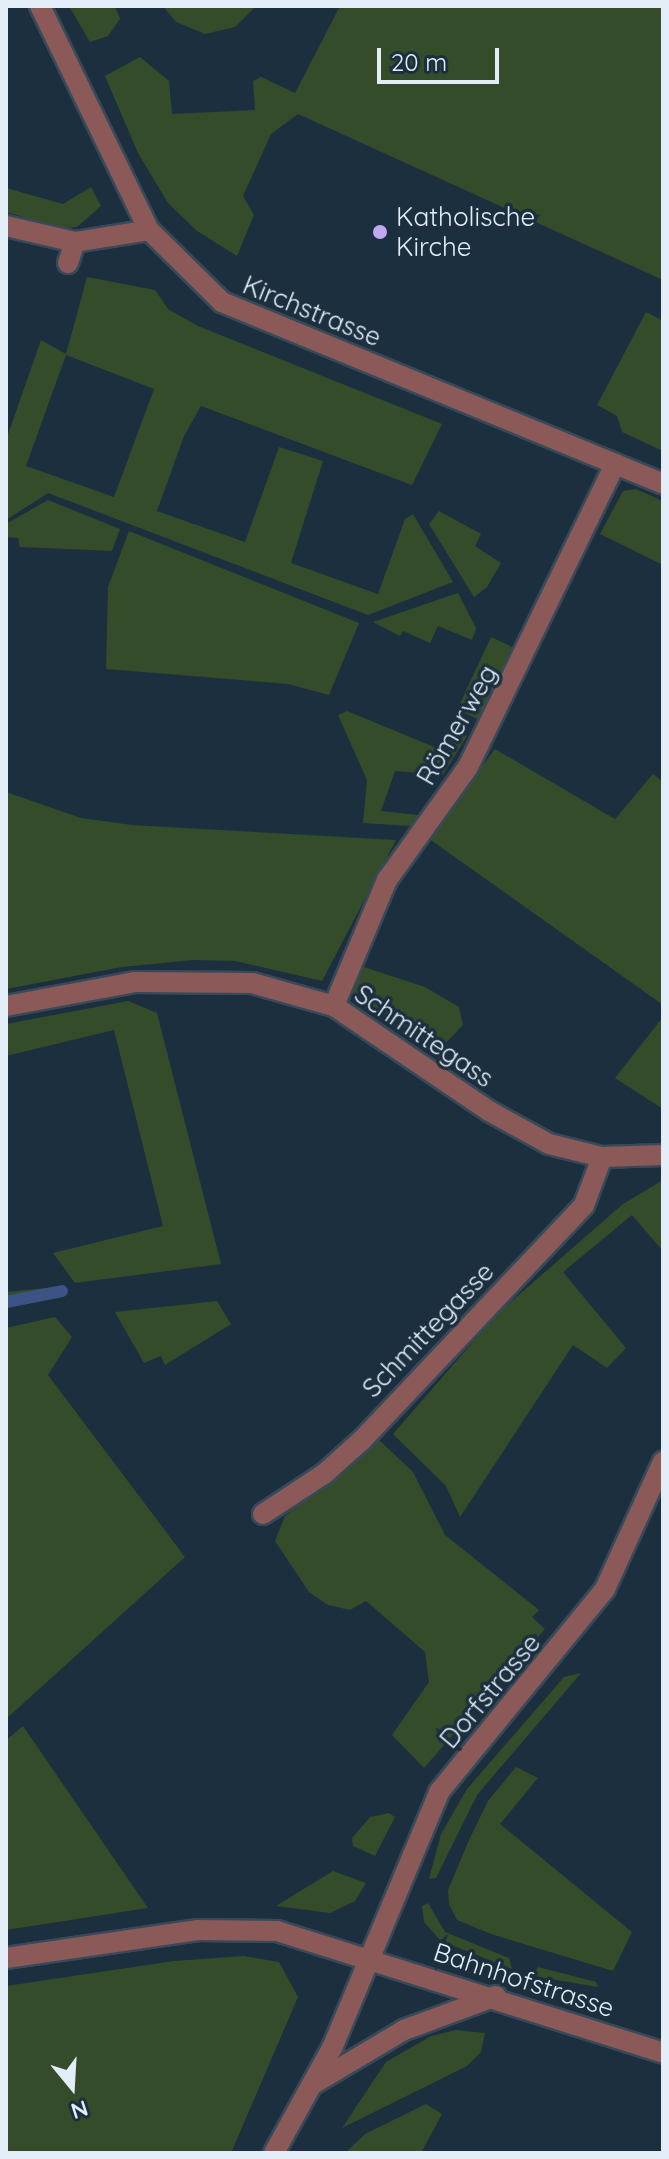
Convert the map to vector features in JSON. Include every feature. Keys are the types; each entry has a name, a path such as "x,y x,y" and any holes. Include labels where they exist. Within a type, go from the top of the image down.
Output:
{"street":[{"name":"Kirchstrasse","path":"40,6 149,230 222,302 663,484"},
{"path":"6,226 75,242 149,230"},
{"path":"68,263 75,242"},
{"name":"Römerweg","path":"334,1006 387,880 481,744 615,464"},
{"name":"Schmittegass","path":"6,1006 136,982 252,983 334,1006 520,1130 562,1148 602,1157 663,1155"},
{"name":"Schmittegasse","path":"263,1514 324,1474 362,1440 584,1205 602,1157"},
{"name":"Dorfstrasse","path":"274,2153 315,2083 439,1792 605,1589 663,1462"},
{"name":"Bahnhofstrasse","path":"6,1958 198,1930 277,1931 496,1996 663,2053"},
{"path":"315,2083 404,2030 496,1996"}],"green space":[{"path":"69,6 115,6 120,19 108,36 90,42"},
{"path":"163,6 256,6 235,27 205,34 176,22"},
{"path":"340,6 663,6 663,280 298,114 271,134 243,196 254,215 237,256 197,231 168,203 138,153 105,76 140,57 169,81 172,114 255,110 253,81 261,77 295,93"},
{"path":"91,187 101,206 77,227 60,228 6,212 6,188 63,204"},
{"path":"87,277 155,290 168,309 198,326 442,424 412,485 201,406 184,436 157,511 245,542 279,447 323,461 291,563 378,594 405,519 413,514 453,582 368,615 48,493 6,520 6,440 41,340 66,354","holes":["66,355 154,389 114,497 26,466"]},
{"path":"646,312 663,321 663,451 622,432 617,416 597,405"},
{"path":"636,489 663,501 663,565 600,534 623,491"},
{"path":"48,500 120,529 112,551 20,547 18,538 6,537 6,524"},
{"path":"439,511 481,534 475,546 501,563 487,587 474,597 429,524"},
{"path":"129,531 359,623 329,695 288,684 106,669 108,587"},
{"path":"458,593 476,628 472,640 438,626 430,643 403,631 400,636 373,622"},
{"path":"491,637 515,648 481,720 457,710"},
{"path":"347,711 439,749 449,727 467,736 443,775 395,771 381,811 418,815 411,826 363,823 367,780 338,715"},
{"path":"495,749 615,819 653,774 663,782 663,1005 428,838"},
{"path":"6,792 81,818 132,825 396,840 322,981 235,961 193,960 122,967 6,989"},
{"path":"361,966 425,987 459,1007 463,1025 438,1051 353,993"},
{"path":"128,1001 157,1013 221,1264 75,1283 53,1253 163,1226 114,1030 6,1056 6,1024"},
{"path":"663,1017 663,1109 615,1078"},
{"path":"663,1180 663,1251 632,1215 563,1272 626,1348 607,1368 573,1345 460,1517 446,1486 393,1434 498,1313 623,1204"},
{"path":"56,1287 57,1297 6,1306 6,1292"},
{"path":"217,1301 231,1324 165,1365 161,1356 144,1363 115,1312"},
{"path":"55,1317 72,1337 48,1375 185,1557 6,1719 6,1328"},
{"path":"378,1439 413,1472 445,1535 539,1610 532,1617 545,1629 424,1768 392,1735 429,1682 425,1652 366,1601 350,1610 328,1605 309,1592 275,1541 285,1516"},
{"path":"581,1673 477,1795 436,1878 429,1879 441,1834 467,1789 564,1677"},
{"path":"23,1726 148,1908 6,1930 6,1740"},
{"path":"516,1767 538,1778 500,1824 632,1932 613,1971 491,1934 457,1920 449,1904 448,1890 488,1801"},
{"path":"389,1813 395,1817 375,1856 353,1846 352,1838 370,1817"},
{"path":"333,1871 366,1883 355,1901 330,1913 276,1906"},
{"path":"428,1903 445,1932 509,1958 512,1969 441,1941 424,1922 422,1906"},
{"path":"244,1956 279,1962 298,1997 231,2153 6,2153 6,1986 174,1961"},
{"path":"538,1967 596,1982 598,1987 533,1976"},
{"path":"456,2030 485,2033 481,2052 467,2066 342,2128 386,2062 431,2036"},
{"path":"426,2104 442,2114 421,2153 345,2153 365,2134"}],"waterway":[{"path":"6,1302 62,1291"}],"place":[{"name":"Katholische Kirche","path":"380,232"}]}
